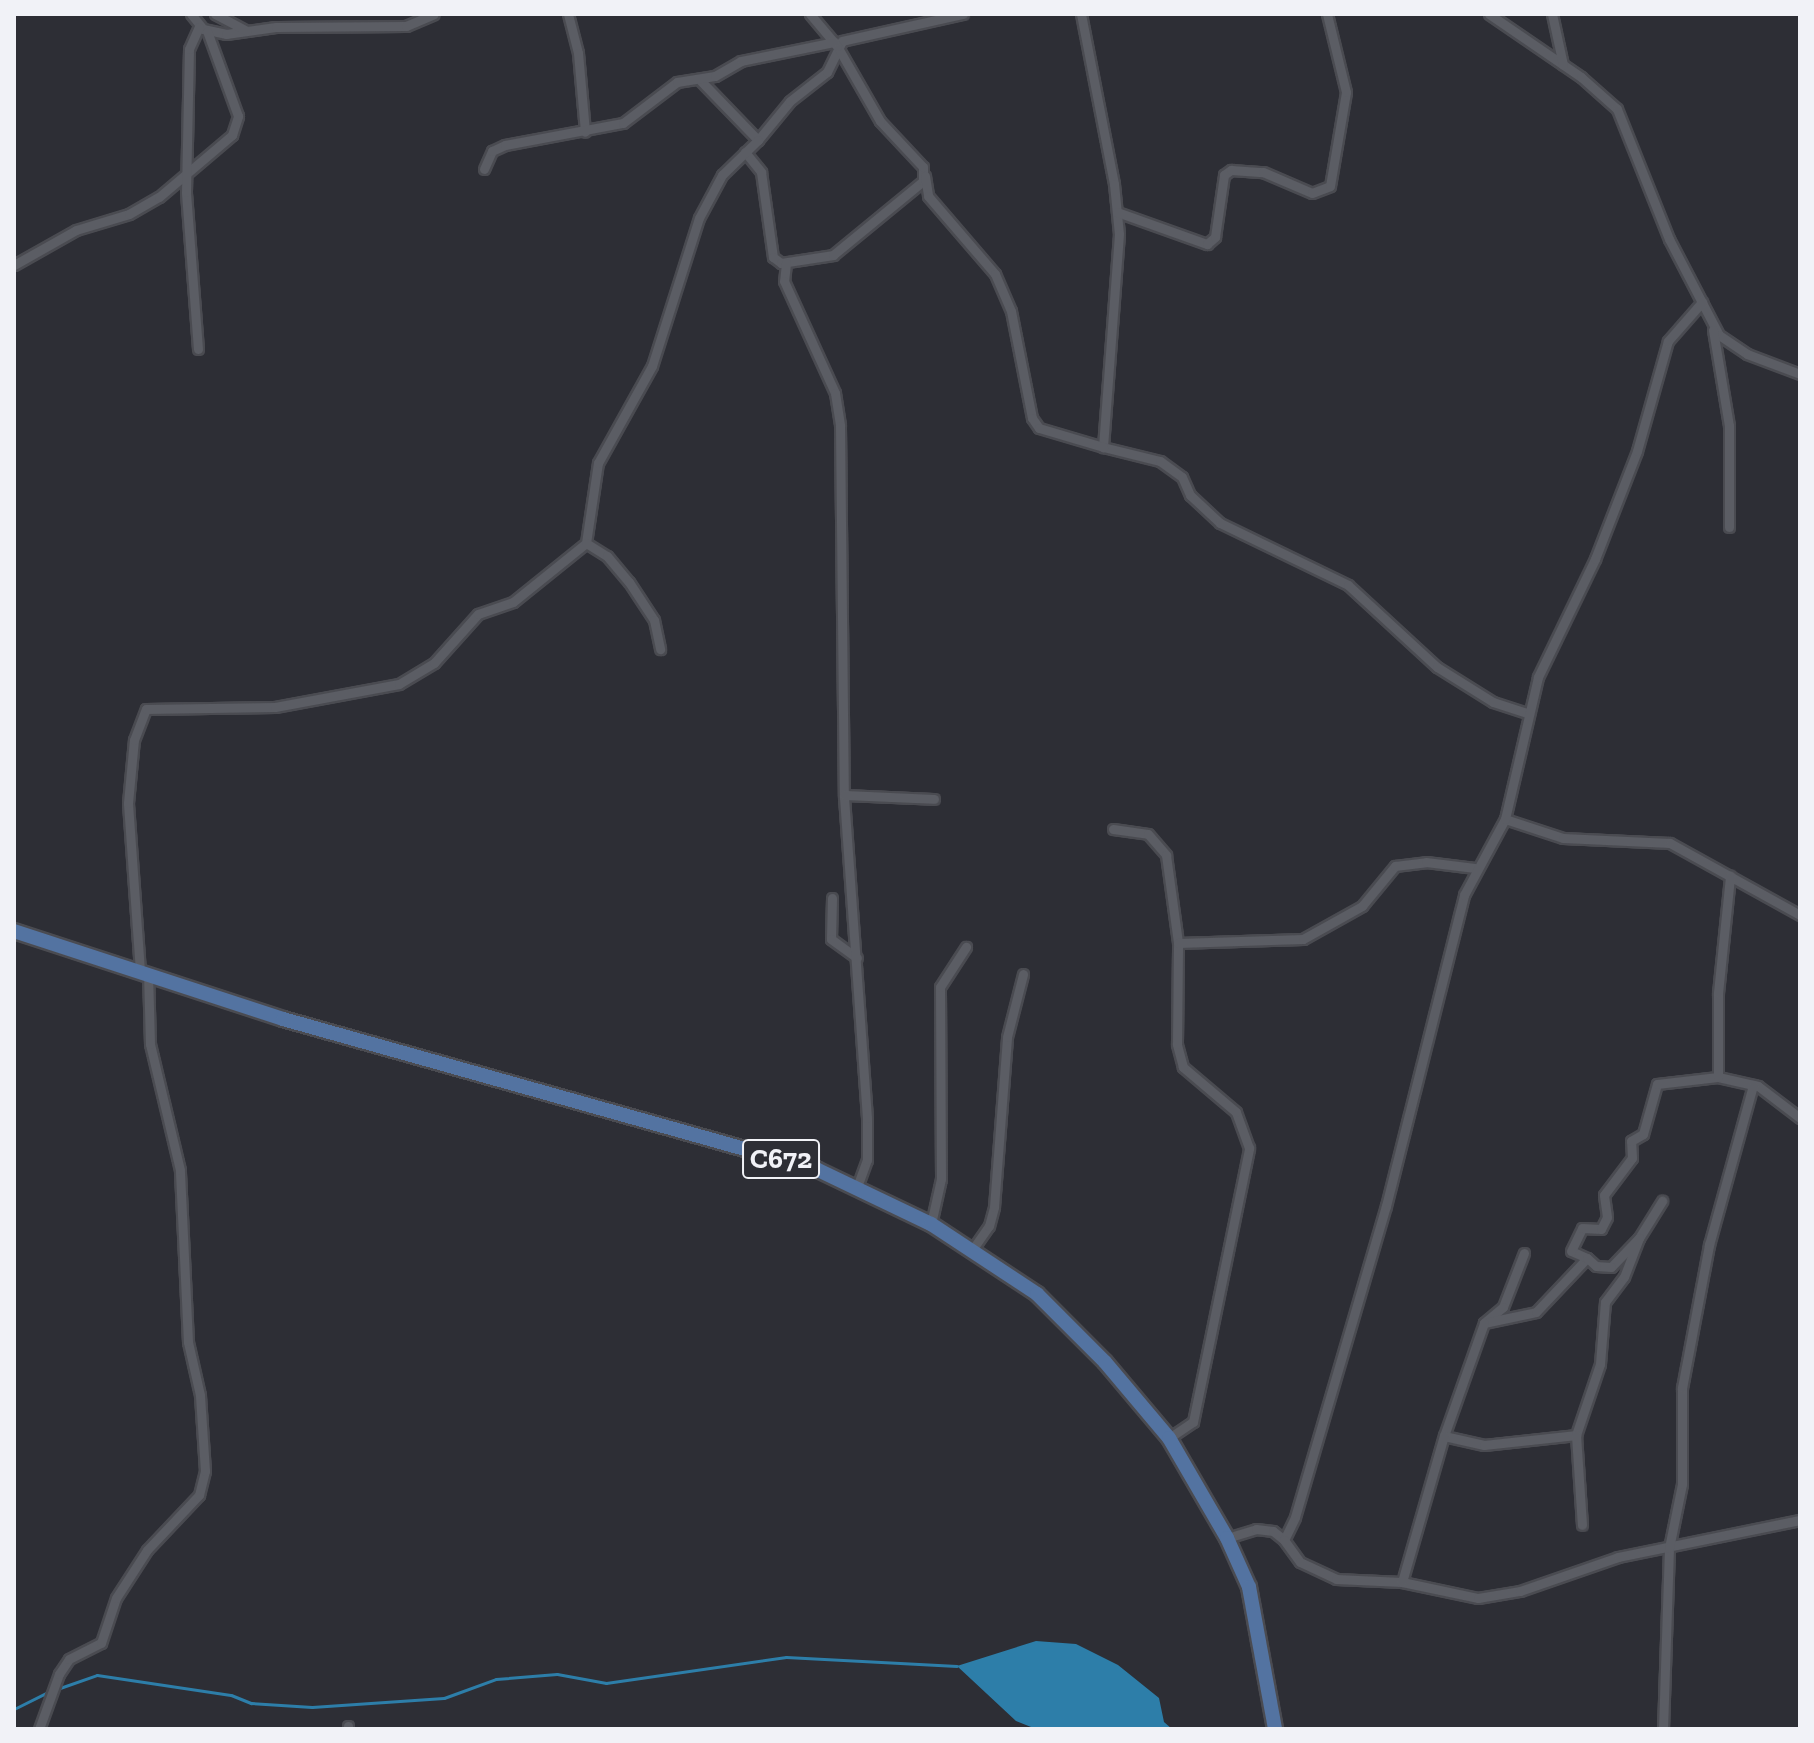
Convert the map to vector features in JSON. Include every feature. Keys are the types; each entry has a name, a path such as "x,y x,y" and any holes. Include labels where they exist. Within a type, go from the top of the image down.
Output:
{"main road":[{"name":"C672","path":"14,931 283,1019 816,1169 931,1224 1037,1294 1105,1362 1169,1438 1227,1538 1249,1587 1275,1729"}],"street":[{"path":"14,265 76,230 136,210 165,194 232,135 239,123 222,59 191,14"},
{"path":"215,14 248,31"},
{"path":"275,14 276,27"},
{"path":"203,29 248,31 276,27 406,26 434,14"},
{"path":"568,14 578,53 585,132"},
{"path":"810,14 835,44 880,121 925,175 928,196 995,274 1011,311 1032,418 1039,428 1160,461 1182,477 1190,495 1220,523 1348,585 1437,667 1493,702 1529,714"},
{"path":"484,169 492,151 505,145 623,123 666,86 720,74 741,61 835,44 869,32 963,14"},
{"path":"1081,14 1117,212 1118,266 1103,447"},
{"path":"1117,212 1207,244 1215,237 1224,175 1231,170 1263,172 1304,192 1330,186 1346,92 1327,14"},
{"path":"1489,14 1605,94 1625,122 1654,204 1711,322 1729,426 1729,527"},
{"path":"1552,14 1563,65"},
{"path":"198,349 187,172 189,49 203,29"},
{"path":"39,1729 59,1674 69,1659 101,1643 116,1598 147,1550 199,1495 205,1471 200,1395 188,1342 180,1170 150,1044 128,803 134,740 143,711 157,705 275,707 399,684 434,663 478,614 513,602 586,543 603,448 652,366 712,190 790,101 830,68 835,44"},
{"path":"699,79 758,140"},
{"path":"745,152 761,172 773,258 786,263 833,255 898,205 925,175"},
{"path":"786,263 784,281 835,393 840,426 844,795 867,1148 857,1187"},
{"path":"1284,1540 1305,1487 1327,1394 1386,1206 1447,955 1475,868 1505,819 1529,714 1549,647 1595,559 1641,442 1668,341 1702,302"},
{"path":"1711,322 1737,349 1800,374"},
{"path":"586,543 607,556 629,582 654,620 660,649"},
{"path":"844,795 934,799"},
{"path":"1505,819 1563,838 1670,843 1800,915"},
{"path":"1113,829 1148,834 1166,855 1178,943 1177,1044 1183,1067 1236,1112 1249,1148 1193,1422 1169,1438"},
{"path":"1178,943 1303,939 1362,906 1395,866 1426,862 1475,868"},
{"path":"1718,1077 1718,993 1730,876"},
{"path":"832,898 831,939 857,958"},
{"path":"931,1224 941,1179 940,987 966,947"},
{"path":"972,1250 989,1226 994,1207 1007,1037 1023,974"},
{"path":"1639,1238 1611,1267 1596,1266 1571,1251 1582,1228 1601,1229 1607,1217 1604,1195 1632,1158 1631,1141 1643,1134 1657,1084 1718,1077 1753,1085 1800,1118"},
{"path":"1663,1729 1669,1548 1682,1484 1682,1388 1709,1245 1753,1085"},
{"path":"1582,1525 1576,1435 1600,1364 1605,1302 1624,1277 1639,1238 1662,1201"},
{"path":"1402,1582 1444,1436 1484,1323 1503,1307 1524,1253"},
{"path":"1484,1323 1536,1312 1587,1258"},
{"path":"1444,1436 1484,1445 1576,1435"},
{"path":"1227,1538 1256,1529 1273,1531 1300,1562 1321,1575 1402,1582 1478,1598 1501,1596 1618,1557 1800,1520"}],"water":[{"path":"1036,1641 1076,1644 1118,1665 1159,1698 1164,1722 1172,1729 1036,1729 1016,1721 957,1666"}],"waterway":[{"path":"57,1689 97,1675 231,1695 251,1703 312,1707 444,1698 496,1679 557,1674 606,1683 786,1657 957,1666"},
{"path":"14,1709 50,1691"}]}
